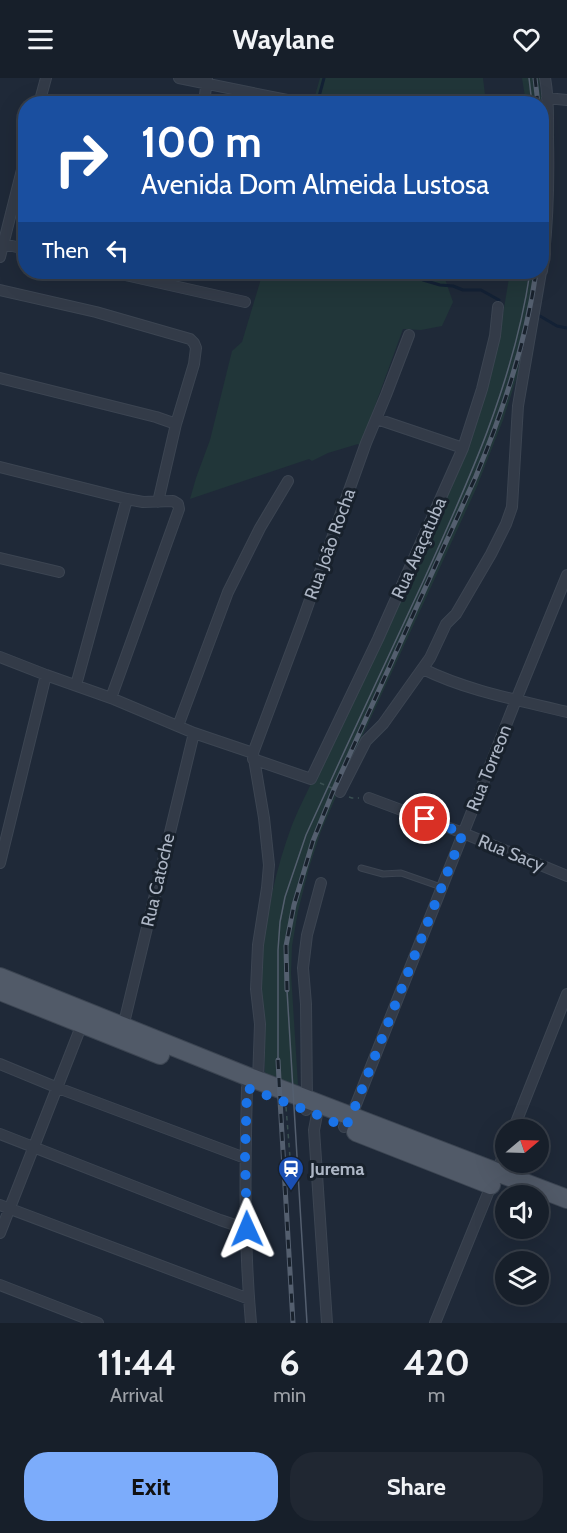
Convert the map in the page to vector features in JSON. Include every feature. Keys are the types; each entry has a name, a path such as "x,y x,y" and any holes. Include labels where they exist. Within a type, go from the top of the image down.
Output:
{"main road":[{"path":"0,977 123,1026 348,1122 494,1178 567,1199"},
{"path":"0,991 82,1024 252,1082 286,1103 312,1107"}],"street":[{"path":"42,96 46,78"},
{"path":"179,78 207,81 270,96"},
{"path":"545,78 547,96"},
{"path":"205,96 207,81"},
{"path":"549,98 567,100"},
{"path":"0,257 18,203"},
{"path":"3,244 18,247"},
{"path":"165,279 245,302"},
{"path":"340,792 366,741 383,724 423,669 446,624 456,614 506,524 512,507 518,406 540,279"},
{"path":"0,290 96,312 190,339 194,343 194,364 176,424 158,502"},
{"name":"Rua Araçatuba","path":"311,779 378,639 464,448 482,389 498,307"},
{"name":"Rua João Rocha","path":"253,756 366,443 409,335"},
{"path":"0,378 176,424"},
{"path":"377,419 464,448"},
{"path":"0,467 127,499 143,502 173,501 178,504 179,508 111,698"},
{"path":"178,726 228,592 260,528 288,481"},
{"path":"75,685 127,499"},
{"path":"0,558 59,572"},
{"name":"Rua Torreon","path":"348,1122 567,575"},
{"path":"0,657 111,698 311,779"},
{"path":"423,669 444,680 567,712"},
{"path":"0,863 46,675"},
{"name":"Rua Catoche","path":"123,1026 194,733"},
{"path":"251,1323 245,1158 260,1024 256,989 258,945 269,865 264,818 253,756"},
{"name":"Rua Sacy","path":"369,798 463,833 567,876"},
{"path":"321,883 308,935 303,968 327,1323"},
{"path":"517,1119 567,994"},
{"path":"0,1233 5,1207 34,1147 82,1024"},
{"path":"0,1064 245,1158"},
{"path":"0,1134 247,1229"},
{"path":"435,1323 496,1173"},
{"path":"5,1207 249,1299"},
{"path":"0,1286 82,1320 98,1323"}],"lane":[{"path":"361,868 383,874 401,873 441,886"}],"path":[{"path":"311,779 352,798 369,798"},
{"path":"286,1103 290,1156"}],"green space":[{"path":"320,78 483,78 485,96 315,96"},
{"path":"522,78 539,78 541,96 525,96"},
{"path":"261,279 445,279 453,302 442,326 421,330 403,329 360,447 358,444 328,453 312,461 309,459 190,499 210,440 232,351 242,342"},
{"path":"509,279 539,279 522,361 503,420 476,489 321,831 309,868 292,946 291,973 298,1085 265,1074 261,973 266,925 277,874 295,818 485,389"}],"waterway":[{"path":"319,96 324,78"},
{"path":"421,279 463,290 481,290 499,300"},
{"path":"540,316 557,326 567,328"}],"tram line":[{"path":"529,78 531,96"},
{"path":"278,1060 278,950 285,897 306,835 472,470 513,353 529,279"},
{"path":"287,990 307,1323"}],"railway":[{"path":"535,78 537,96"},
{"path":"287,990 286,946 294,905 313,841 334,789 486,451 505,401 520,350 535,279"},
{"path":"278,1060 293,1323"}],"place":[{"name":"Jurema","path":"291,1192"}],"route":[{"path":"247,1229 245,1158 247,1088 345,1127 351,1117 463,833 425,819"}]}
